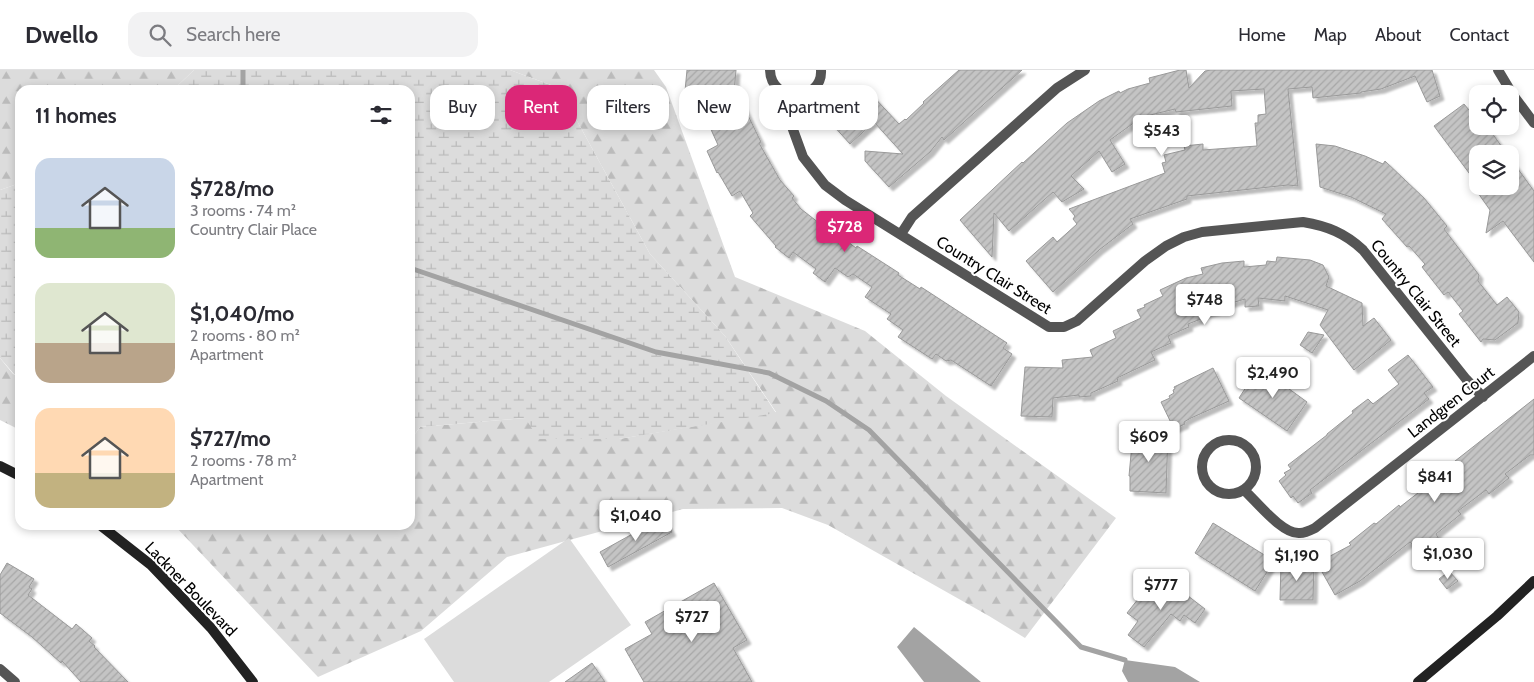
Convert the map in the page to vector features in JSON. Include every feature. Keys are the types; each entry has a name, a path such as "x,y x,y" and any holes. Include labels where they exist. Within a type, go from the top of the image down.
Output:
{"main road":[{"path":"0,466 15,474"},
{"name":"Lackner Boulevard","path":"106,530 151,565 211,628 253,682"},
{"path":"1418,682 1497,616 1534,581"}],"street":[{"path":"770,70 775,85"},
{"path":"816,85 822,74 821,70"},
{"path":"901,234 912,218 955,178 1057,88 1085,70"},
{"path":"1498,70 1513,95 1534,123"},
{"name":"Country Clair Street","path":"793,130 803,157 825,185 845,200 1049,327 1064,327 1077,321 1145,261 1166,246 1184,237 1202,232 1303,222 1330,228 1342,233 1363,250 1483,397"},
{"name":"Landgren Court","path":"1244,490 1287,531 1300,534 1315,528 1534,356"},
{"path":"1224,440 1234,440 1242,443 1249,449 1254,457 1255,475 1251,484 1244,490 1231,494 1222,494 1206,482 1202,474 1203,458 1215,444 1224,440"},
{"path":"0,670 15,682"}],"green space":[{"path":"0,70 194,70 178,85 15,85 15,185 0,190"},
{"path":"194,70 510,70 551,85 505,85 505,130 577,130 577,121 650,254 725,336 776,413 619,439 539,439 525,418 420,427 415,434 415,85 178,85"},
{"path":"510,70 654,70 665,85 587,85 587,130 669,130 669,95 679,123 679,130 682,130 735,277 865,331 946,396 1116,518 1025,638 828,525 782,508 683,509 507,557 421,631 318,677 179,530 415,530 415,434 420,427 525,418 619,439 776,412 725,336 650,254 577,121 577,85 551,85"},
{"path":"15,185 15,374 0,358 0,190"},
{"path":"0,358 15,375 15,428 0,420"},
{"path":"569,538 631,625 549,682 454,682 424,639"}],"shaded area":[{"path":"914,627 981,682 924,682 897,647"},
{"path":"1125,660 1175,667 1200,682 1128,682 1122,671"}],"building":[{"path":"687,70 736,70 735,85 686,85"},
{"path":"959,70 1022,70 944,140 942,137 930,152 889,187 865,161 865,151 903,154 878,126 878,102 899,124 906,120"},
{"path":"1186,70 1189,88 1205,71 1211,70 1432,70 1440,96 1427,102 1415,76 1381,89 1313,98 1312,87 1288,89 1298,186 1288,185 1187,196 1187,199 1130,219 1133,224 1099,250 1053,292 1026,261 1053,237 1057,242 1077,224 1073,219 1075,216 1069,209 1165,173 1162,163 1166,162 1164,155 1185,150 1184,146 1203,144 1203,150 1257,146 1255,123 1258,123 1258,115 1266,114 1264,89 1231,91 1232,106 1176,112 1175,109 1142,117 1110,140 1125,164 1112,172 1099,151 1071,176 1084,189 1062,202 1053,192 1009,231 994,213 992,257 960,220 1067,123 1099,101 1119,91 1120,93 1150,83 1149,78"},
{"path":"1464,104 1469,110 1469,135 1493,135 1501,145 1469,145 1469,173 1434,126"},
{"path":"749,117 761,142 759,143 780,180 794,196 792,198 801,209 828,230 829,228 856,248 857,246 899,273 898,275 920,289 921,287 1007,343 1003,348 1012,354 991,386 951,360 946,361 936,354 932,359 898,337 903,330 887,319 891,314 865,297 872,287 853,274 848,277 835,268 825,282 813,273 816,269 793,252 789,258 775,247 750,216 753,213 740,191 732,196 717,173 707,151 718,145 711,130 749,130"},
{"path":"837,130 865,130 850,144"},
{"path":"1316,144 1335,146 1383,164 1385,161 1424,198 1447,226 1444,229 1479,275 1478,281 1497,305 1507,297 1519,312 1518,323 1495,340 1483,339 1481,342 1459,314 1463,311 1448,292 1444,295 1422,267 1425,264 1382,219 1386,214 1351,197 1320,187"},
{"path":"1519,170 1534,191 1534,262 1503,221 1486,233 1490,210 1479,195 1519,195"},
{"path":"1277,257 1310,260 1323,265 1329,277 1326,286 1362,303 1363,326 1374,318 1391,340 1354,370 1320,325 1328,310 1285,296 1285,301 1258,298 1259,306 1245,307 1245,299 1215,308 1216,311 1200,315 1201,319 1188,324 1189,327 1168,336 1171,343 1151,352 1155,360 1117,378 1118,381 1091,393 1091,396 1079,397 1079,395 1053,398 1052,417 1021,416 1025,367 1063,368 1062,360 1093,357 1090,350 1116,338 1113,331 1141,318 1137,310 1163,296 1160,290 1186,278 1203,274 1201,268 1222,263 1244,261 1244,267 1266,265 1267,261 1276,262"},
{"path":"1308,332 1324,335 1312,353 1300,345"},
{"path":"1408,355 1433,387 1424,393 1429,399 1310,490 1312,493 1298,503 1293,496 1291,498 1279,481 1286,475 1284,473 1291,469 1288,465 1327,435 1353,413 1352,411 1368,399 1373,404 1399,384 1388,370"},
{"path":"1259,367 1307,402 1287,431 1239,398"},
{"path":"1213,368 1229,401 1191,418 1184,422 1185,424 1174,429 1161,402 1170,398 1169,396 1174,393 1174,387"},
{"path":"1534,399 1534,455 1530,455 1505,474 1509,478 1489,494 1486,490 1458,511 1461,514 1436,534 1439,539 1420,554 1410,542 1360,581 1335,595 1317,563 1351,545 1349,543 1374,523 1376,524 1399,505 1400,507 1423,489 1422,487"},
{"path":"1133,433 1168,435 1166,493 1130,491 1129,476"},
{"path":"663,517 672,532 608,567 600,552"},
{"path":"1213,523 1274,561 1255,591 1195,553"},
{"path":"7,563 34,579 29,587 32,589 28,595 72,629 76,624 92,638 89,641 128,682 81,682 62,661 61,663 32,637 0,613 0,575"},
{"path":"1281,563 1314,563 1313,600 1280,600"},
{"path":"1449,571 1458,581 1447,589 1439,579"},
{"path":"1166,579 1205,609 1195,623 1184,615 1180,621 1171,614 1144,647 1128,635 1138,621 1127,613 1146,589 1154,595"},
{"path":"714,583 747,640 733,648 752,682 644,682 625,649 652,634 645,622"},
{"path":"592,663 605,682 565,682"}],"waterway":[{"path":"243,70 243,85"},
{"path":"415,270 656,352 769,373 826,401 869,430 1081,647 1125,660"}]}
